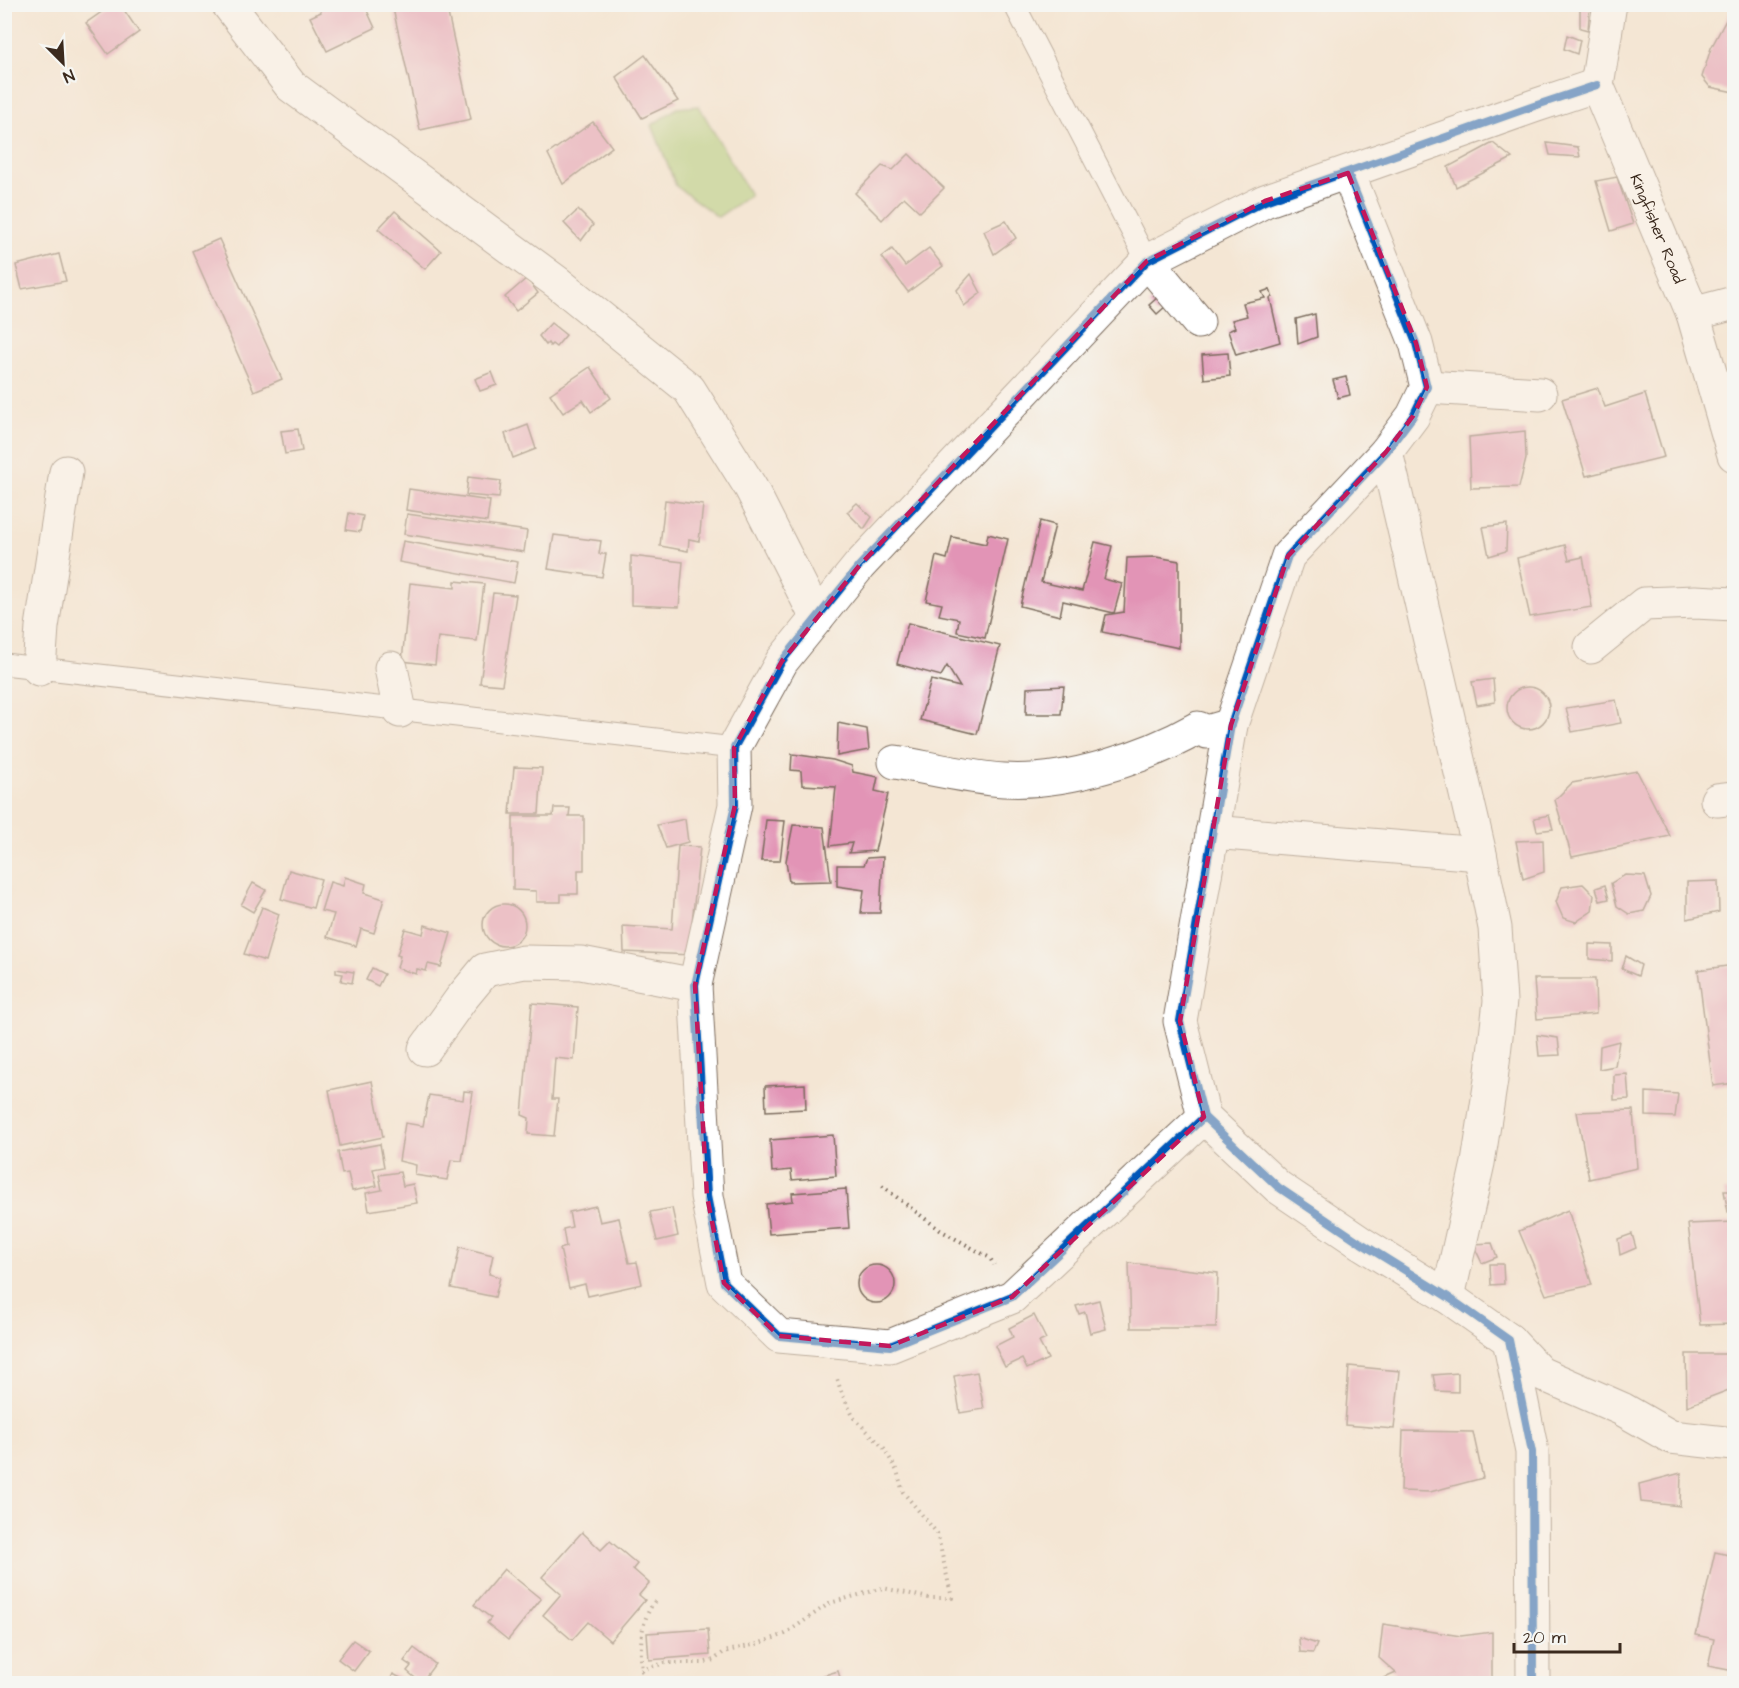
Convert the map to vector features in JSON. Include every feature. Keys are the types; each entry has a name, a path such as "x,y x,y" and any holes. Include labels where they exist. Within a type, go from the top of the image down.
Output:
{"street":[{"path":"228,4 291,86 558,283 689,389 751,488 817,618"},
{"path":"1204,1117 1012,1297 890,1346 779,1336 724,1283 707,1196 695,985 735,805 734,748 782,662 859,566 1147,261 1265,201 1598,85 1610,4"},
{"name":"Kingfisher Road","path":"1598,85 1693,314 1734,455"},
{"path":"1348,173 1416,343 1427,387 1413,416 1386,452 1287,556 1231,725 1180,1021 1204,1117 1278,1187 1361,1243 1448,1296 1509,1340 1540,1372 1622,1409 1671,1437 1734,1444"},
{"path":"1147,261 1198,322"},
{"path":"1693,314 1734,303"},
{"path":"1427,387 1540,394"},
{"path":"1386,452 1480,854 1495,928 1500,1001 1491,1080 1478,1163 1448,1296"},
{"path":"39,669 42,627 66,472"},
{"path":"1591,646 1644,604 1695,602 1734,604"},
{"path":"391,668 400,711"},
{"path":"895,762 1004,780 1047,780 1091,770 1161,747 1198,728 1207,732 1231,725"},
{"path":"1212,832 1480,854"},
{"path":"425,1050 485,970 524,963 581,963 695,985"},
{"path":"1509,1340 1532,1452 1533,1683"}],"lane":[{"path":"1014,4 1147,261"},
{"path":"4,664 734,748"}],"path":[{"path":"882,1186 940,1230 990,1258 1012,1297"},
{"path":"641,1670 664,1663 702,1663 714,1660 724,1652 785,1634 830,1603 883,1588 929,1598 952,1598 937,1533 903,1492 897,1471 884,1448 854,1418 842,1394 824,1339"},
{"path":"644,1683 640,1656 643,1635 648,1609 656,1600"}],"highlighted area":[{"path":"1348,173 1416,343 1427,387 1413,416 1386,452 1288,556 1231,725 1180,1021 1204,1117 1012,1297 890,1346 779,1336 724,1283 707,1196 695,985 735,805 734,748 782,661 859,566 1147,261 1265,201"}],"green space":[{"path":"699,106 750,195 718,217 676,186 652,125 677,108"}],"building":[{"path":"113,4 120,4 139,32 108,54 86,23"},
{"path":"318,4 335,4 337,8 344,4 364,4 375,28 327,51 310,17 321,12"},
{"path":"392,4 446,4 471,119 420,130"},
{"path":"1580,4 1590,4 1588,30 1580,28"},
{"path":"1734,5 1734,92 1710,87 1702,77 1711,48"},
{"path":"1567,35 1580,40 1577,54 1564,49"},
{"path":"645,55 678,101 642,118 616,77"},
{"path":"593,122 612,147 563,184 548,154"},
{"path":"1493,143 1512,158 1456,187 1448,167"},
{"path":"1547,143 1578,147 1580,157 1550,155"},
{"path":"909,154 944,188 920,212 904,197 882,220 855,193 882,166 893,170"},
{"path":"1617,177 1633,224 1611,231 1596,181"},
{"path":"578,210 593,225 581,241 564,223"},
{"path":"395,211 441,251 425,269 378,229"},
{"path":"1006,221 1016,238 994,254 984,231"},
{"path":"219,239 282,379 254,391 192,251"},
{"path":"929,248 943,266 908,292 882,257 892,249 905,266"},
{"path":"59,254 66,281 22,289 16,265"},
{"path":"971,274 981,293 964,306 957,290"},
{"path":"527,278 538,293 516,311 505,297"},
{"path":"1270,289 1280,342 1236,355 1228,331 1235,328 1232,320 1247,316 1243,303 1265,298 1262,292"},
{"path":"1158,297 1166,306 1157,314 1149,305"},
{"path":"1315,314 1317,337 1298,344 1296,319"},
{"path":"551,323 566,335 556,347 548,343 546,345 539,336"},
{"path":"1228,353 1230,376 1204,379 1202,355"},
{"path":"590,367 611,398 591,412 583,400 563,413 550,394"},
{"path":"492,372 497,385 480,391 475,379"},
{"path":"1346,377 1350,395 1338,398 1333,380"},
{"path":"1598,388 1605,407 1645,394 1664,457 1586,476 1562,399"},
{"path":"528,425 536,449 513,458 505,434"},
{"path":"298,429 302,451 285,454 281,431"},
{"path":"1525,431 1526,459 1519,487 1471,488 1469,437"},
{"path":"468,477 501,481 499,498 466,495"},
{"path":"409,489 490,501 487,522 406,510"},
{"path":"665,500 703,505 699,541 689,539 688,551 660,546"},
{"path":"857,503 872,517 864,529 847,512"},
{"path":"349,513 363,516 360,532 346,530"},
{"path":"407,514 527,531 524,552 404,534"},
{"path":"1040,521 1055,525 1041,582 1082,591 1095,542 1112,546 1104,579 1122,584 1114,613 1063,601 1060,616 1020,606"},
{"path":"1507,524 1506,551 1489,556 1483,527"},
{"path":"988,534 1008,539 985,638 957,632 959,619 939,615 942,604 926,601 936,556 947,559 952,537 986,544"},
{"path":"554,535 601,541 599,554 606,554 602,577 548,569"},
{"path":"403,541 518,562 514,583 399,562"},
{"path":"1565,545 1569,560 1583,557 1592,607 1530,617 1517,558"},
{"path":"631,556 683,562 679,607 631,605"},
{"path":"1156,557 1179,561 1179,648 1102,632 1106,615 1124,612 1127,558"},
{"path":"455,581 484,584 477,641 438,637 435,665 402,661 410,583 455,588"},
{"path":"493,593 516,595 502,685 480,683"},
{"path":"908,623 1000,646 977,734 920,720 931,680 960,687 947,666 941,676 897,664"},
{"path":"1493,679 1495,702 1477,705 1472,682"},
{"path":"1064,686 1061,714 1026,714 1027,688"},
{"path":"1528,687 1536,688 1543,693 1548,700 1548,716 1543,723 1536,728 1528,729 1520,728 1513,723 1508,716 1507,708 1508,700 1513,693 1520,688"},
{"path":"1616,700 1621,723 1572,732 1566,708"},
{"path":"838,723 867,729 869,750 837,756"},
{"path":"792,754 833,760 852,766 853,772 878,777 875,791 888,794 875,851 849,853 852,843 830,846 836,787 802,785 801,771 791,770"},
{"path":"514,767 542,768 539,814 510,814"},
{"path":"1637,771 1670,836 1572,857 1555,800 1572,783"},
{"path":"554,808 570,808 569,816 584,816 584,870 578,870 578,894 561,894 561,902 536,902 536,891 513,890 513,816 553,816"},
{"path":"1549,815 1553,829 1537,831 1534,818"},
{"path":"685,819 688,842 666,848 657,825"},
{"path":"766,820 785,821 780,861 761,861"},
{"path":"793,825 824,827 831,881 789,882 786,861"},
{"path":"1543,840 1544,872 1523,879 1516,841"},
{"path":"678,846 700,847 691,932 692,955 624,952 623,926 672,929"},
{"path":"883,857 880,913 861,913 864,890 837,886 837,865 864,865 867,858"},
{"path":"289,870 321,879 313,908 281,899"},
{"path":"1625,875 1645,876 1651,896 1644,911 1629,914 1617,906 1611,883"},
{"path":"345,877 366,884 364,893 384,899 374,933 361,929 356,946 327,937 334,914 321,911 330,882 343,886"},
{"path":"1718,881 1719,912 1687,919 1687,882"},
{"path":"253,883 266,890 253,912 241,905"},
{"path":"1583,884 1594,895 1592,911 1576,922 1563,918 1556,902 1562,887"},
{"path":"1605,885 1609,899 1600,901 1596,888"},
{"path":"504,904 519,910 525,925 519,940 504,946 489,940 483,925 489,910"},
{"path":"262,907 279,914 265,961 244,954"},
{"path":"425,925 451,933 441,967 428,964 426,971 417,969 416,974 397,968 400,956 397,955 405,929 423,934"},
{"path":"1589,944 1612,945 1612,961 1589,959"},
{"path":"1626,956 1641,965 1638,976 1622,969"},
{"path":"1734,965 1734,1083 1713,1086 1698,970"},
{"path":"372,968 384,974 378,986 366,980"},
{"path":"336,969 354,972 352,983 341,981 343,974 336,973"},
{"path":"1534,979 1595,979 1596,1014 1537,1019"},
{"path":"532,1003 578,1007 574,1060 555,1058 552,1099 558,1099 554,1136 528,1134 529,1118 522,1115"},
{"path":"1537,1035 1558,1038 1560,1055 1539,1056"},
{"path":"1619,1041 1615,1066 1599,1069 1600,1046"},
{"path":"1627,1074 1629,1099 1614,1100 1614,1075"},
{"path":"372,1081 383,1137 340,1146 329,1090"},
{"path":"805,1084 806,1109 766,1111 765,1086"},
{"path":"464,1091 473,1092 462,1161 451,1160 447,1180 415,1175 416,1165 399,1161 405,1123 423,1126 429,1095 463,1100"},
{"path":"1646,1092 1678,1094 1675,1117 1646,1116"},
{"path":"1633,1110 1637,1168 1589,1179 1577,1112"},
{"path":"833,1135 836,1176 792,1180 791,1170 772,1172 770,1140"},
{"path":"380,1144 384,1167 373,1169 377,1186 352,1191 348,1173 342,1174 338,1152"},
{"path":"400,1172 403,1186 413,1184 417,1203 369,1211 366,1193 382,1190 379,1175"},
{"path":"846,1189 849,1228 769,1234 766,1204 793,1201 792,1193"},
{"path":"1724,1191 1734,1191 1734,1212 1728,1212"},
{"path":"596,1206 600,1222 619,1218 629,1263 637,1262 642,1284 588,1296 585,1284 569,1288 560,1249 566,1247 563,1229 572,1227 569,1212"},
{"path":"672,1208 678,1236 657,1241 650,1212"},
{"path":"1568,1210 1592,1285 1546,1295 1519,1231"},
{"path":"1734,1222 1734,1324 1700,1325 1688,1224"},
{"path":"1632,1234 1636,1248 1620,1255 1618,1239"},
{"path":"1492,1243 1497,1257 1482,1263 1473,1244"},
{"path":"460,1247 493,1255 489,1274 500,1277 495,1297 451,1288"},
{"path":"1129,1263 1218,1273 1216,1328 1131,1328"},
{"path":"1490,1264 1503,1264 1504,1284 1491,1285"},
{"path":"876,1265 883,1266 889,1271 894,1277 894,1291 889,1297 883,1302 876,1303 869,1302 863,1297 858,1291 857,1284 858,1277 863,1271 869,1266"},
{"path":"1099,1300 1106,1329 1090,1333 1085,1312 1079,1314 1076,1306"},
{"path":"1034,1315 1046,1339 1039,1342 1048,1359 1027,1369 1022,1359 1005,1367 995,1346 1013,1337 1009,1328"},
{"path":"1686,1354 1734,1354 1734,1388 1687,1406"},
{"path":"1349,1366 1400,1371 1394,1429 1345,1425"},
{"path":"977,1372 984,1409 960,1413 954,1376"},
{"path":"1458,1373 1458,1392 1436,1391 1433,1375"},
{"path":"1403,1431 1473,1432 1483,1478 1430,1492 1401,1491"},
{"path":"1681,1473 1680,1506 1641,1502 1639,1484"},
{"path":"582,1532 601,1550 610,1541 637,1564 633,1569 649,1583 639,1595 645,1600 610,1641 588,1622 572,1640 543,1615 561,1594 542,1577"},
{"path":"1715,1552 1734,1556 1734,1671 1708,1666 1714,1639 1696,1635"},
{"path":"504,1569 541,1599 508,1640 487,1623 491,1618 474,1605"},
{"path":"1383,1624 1461,1636 1492,1632 1492,1684 1371,1684 1396,1673 1379,1658"},
{"path":"708,1629 710,1655 649,1660 647,1633"},
{"path":"1299,1638 1317,1644 1313,1653 1300,1652"},
{"path":"353,1640 369,1651 354,1671 338,1659"},
{"path":"414,1648 435,1664 421,1683 407,1671 411,1666 404,1661"},
{"path":"838,1671 842,1684 798,1684 798,1683"},
{"path":"393,1674 412,1684 388,1684"}],"cycle path":[{"path":"1204,1117 1012,1297 890,1346 779,1336 724,1283 707,1196 695,985 735,805 734,748 782,661 859,566 1147,261 1265,201 1597,85"},
{"path":"1348,173 1416,343 1427,387 1413,416 1386,452 1288,556 1231,725 1180,1021 1204,1117 1278,1187 1361,1243 1448,1297 1509,1340 1532,1452 1533,1684"}]}
